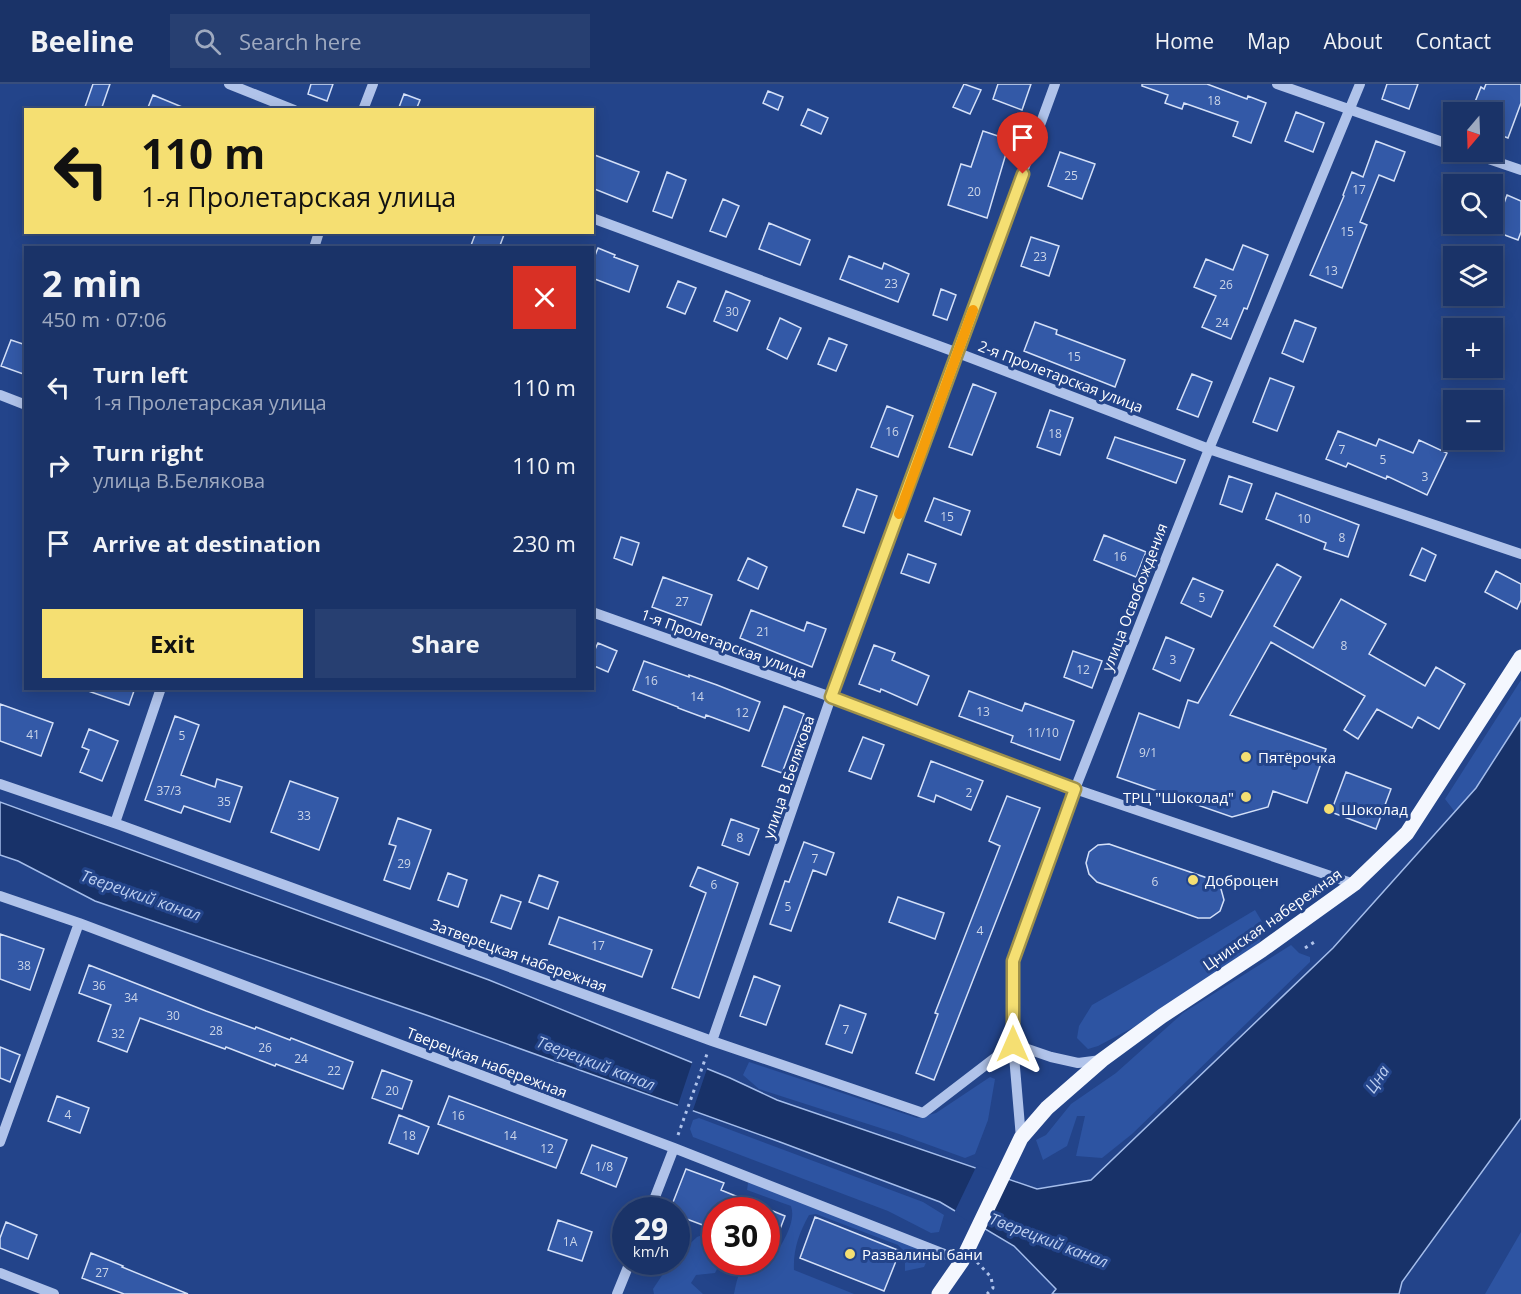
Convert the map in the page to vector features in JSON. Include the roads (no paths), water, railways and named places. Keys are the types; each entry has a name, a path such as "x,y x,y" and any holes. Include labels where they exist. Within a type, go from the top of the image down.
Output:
{"main road":[{"name":"Цнинская набережная","path":"939,1294 962,1262 1021,1138 1047,1108 1102,1060 1162,1016 1262,950 1354,884 1407,833 1521,657"}],"street":[{"path":"228,84 289,108"},
{"path":"364,108 373,84"},
{"name":"улица В.Белякова","path":"712,1041 831,697 1055,84"},
{"path":"1277,84 1443,142"},
{"name":"улица Освобождения","path":"1021,1138 1013,1044 1013,961 1075,789 1209,449 1360,84"},
{"path":"1497,162 1521,170"},
{"name":"2-я Пролетарская улица","path":"594,219 958,353 1209,449 1521,554"},
{"path":"0,395 24,404"},
{"name":"1-я Пролетарская улица","path":"594,613 831,697 1075,789 1354,884"},
{"path":"115,824 160,690"},
{"name":"Затверецкая набережная","path":"0,784 712,1041 923,1113 1013,1044"},
{"name":"Тверецкая набережная","path":"0,896 78,923 674,1148 962,1262"},
{"path":"0,1142 78,923"},
{"path":"1013,1044 1051,1057 1078,1063 1102,1060"},
{"path":"655,1197 674,1148"},
{"path":"0,1274 54,1294"},
{"path":"617,1294 625,1275"}],"water":[{"path":"1521,718 1521,1118 1402,1282 1399,1294 1052,1294 1056,1289 1014,1246 940,1202 429,1016 95,901 18,861 0,855 0,802 489,980 730,1078 777,1100 1037,1189 1091,1180 1333,948 1476,788"}],"place":[{"name":"Пятёрочка","path":"1246,757"},
{"name":"ТРЦ \"Шоколад\"","path":"1246,797"},
{"name":"Шоколад","path":"1329,809"},
{"name":"Доброцен","path":"1193,880"},
{"name":"Развалины бани","path":"850,1254"}],"water label":[{"name":"Тверецкий канал","path":"141,895"},
{"name":"Тверецкий канал","path":"596,1063"},
{"name":"Цна","path":"1377,1079"},
{"name":"Тверецкий канал","path":"1049,1240"}]}
